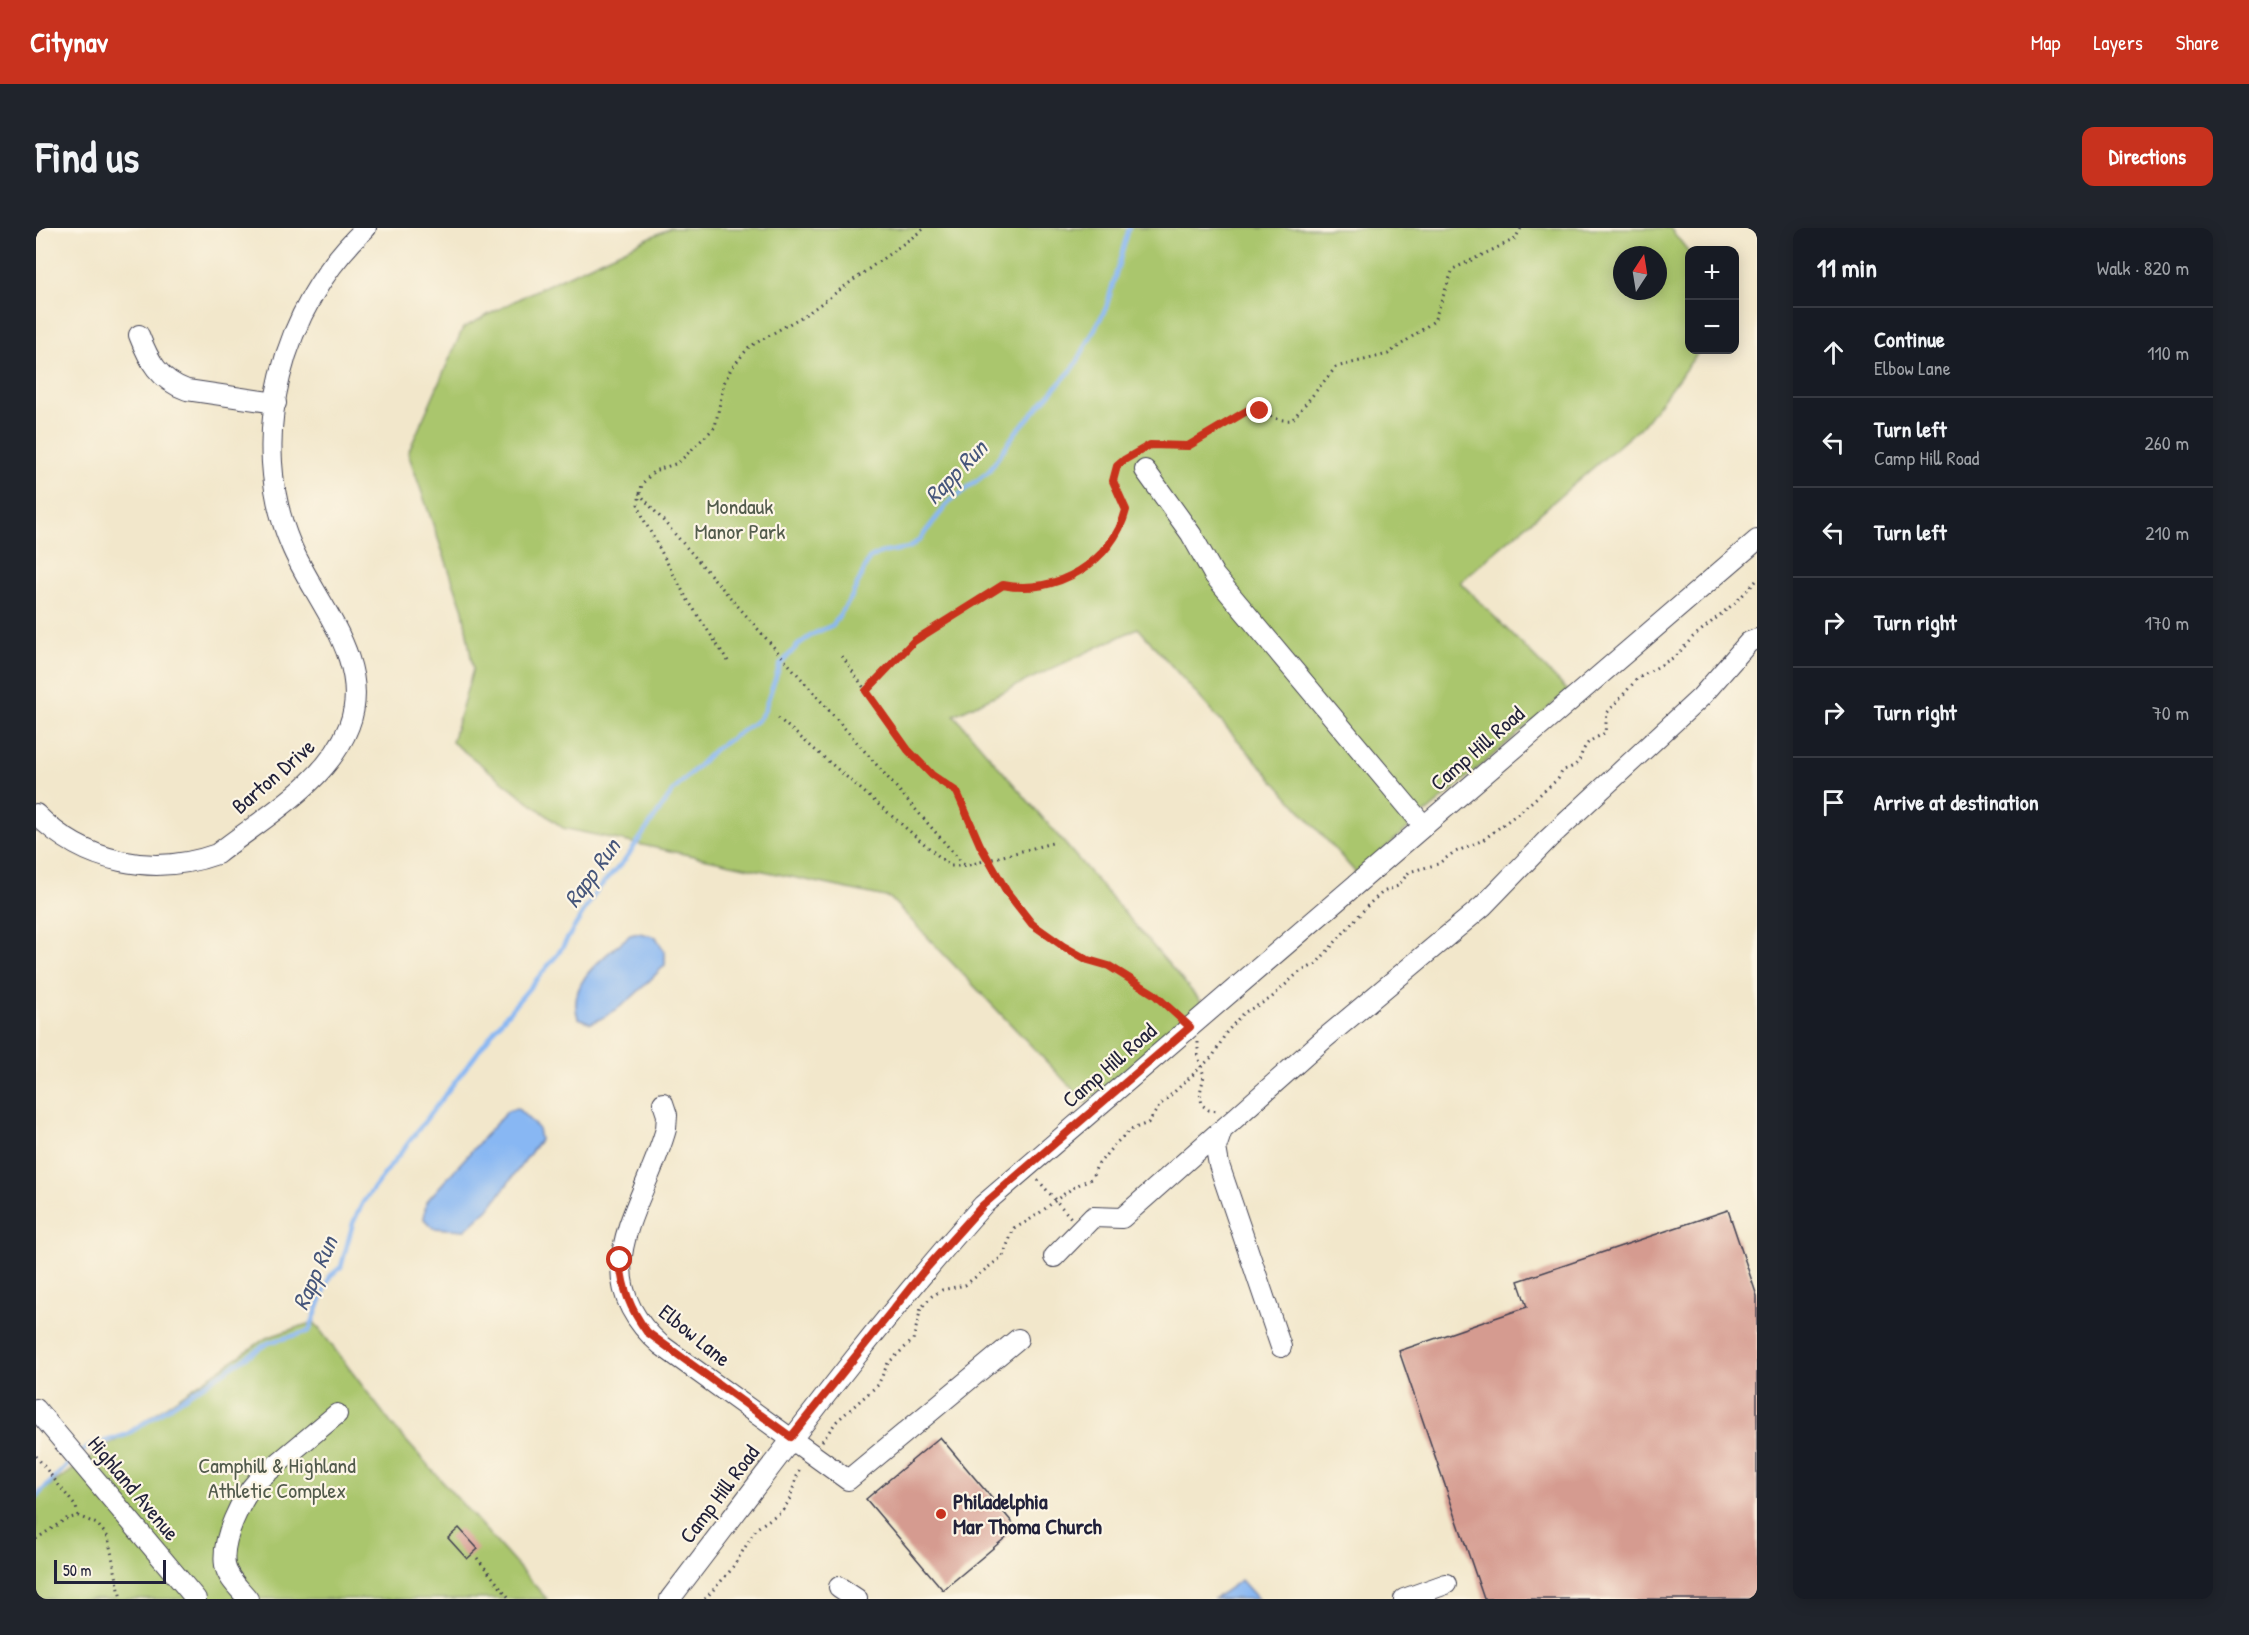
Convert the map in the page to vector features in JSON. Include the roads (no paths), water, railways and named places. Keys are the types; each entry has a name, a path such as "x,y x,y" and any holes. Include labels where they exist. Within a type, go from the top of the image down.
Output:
{"street":[{"name":"Barton Drive","path":"36,814 67,839 104,858 161,867 197,861 217,854 246,832 321,773 337,751 354,709 351,667 333,622 291,546 278,505 271,454 276,403 289,344 304,307 326,272 366,228"},
{"path":"139,335 147,357 156,371 174,385 187,390 276,403"},
{"path":"1145,471 1191,534 1214,575 1424,826"},
{"name":"Camp Hill Road","path":"670,1599 791,1437 923,1272 983,1205 1757,540"},
{"path":"1053,1257 1093,1217 1122,1218 1228,1123 1483,906 1548,839 1701,697 1749,642 1757,639"},
{"name":"Elbow Lane","path":"663,1103 666,1122 661,1147 620,1260 622,1288 636,1318 661,1345 848,1480 1018,1339"},
{"path":"1228,1123 1216,1148 1219,1165 1281,1347"},
{"name":"Highland Avenue","path":"36,1408 195,1599"},
{"path":"248,1599 231,1579 225,1566 226,1546 236,1515 248,1491 258,1480 337,1414"},
{"path":"1404,1599 1446,1584"},
{"path":"839,1587 857,1599"}],"water":[{"path":"639,933 656,937 665,954 665,965 631,998 612,1012 591,1023 578,1018 576,1004 578,992 590,970 630,935"},
{"path":"517,1108 538,1128 540,1140 491,1206 465,1230 433,1228 424,1219 426,1202 500,1119 508,1111"},
{"path":"1241,1580 1258,1599 1214,1599"}],"waterway":[{"name":"Rapp Run","path":"79,1454 90,1446 126,1435 268,1343 309,1331 330,1276 341,1267 353,1223 363,1202 503,1019 558,954 597,890 625,860 673,791 714,750 758,720 764,711 780,665 798,645 813,634 833,625 851,598 869,559 880,553 909,548 920,539 949,502 988,472 1015,433 1075,366 1106,308 1129,228"},
{"name":"Rapp Run","path":"36,1497 73,1459"}],"place":[{"name":"Philadelphia Mar Thoma Church","path":"941,1514"}],"park label":[{"name":"Mondauk Manor Park","path":"740,518"},
{"name":"Camphill & Highland Athletic Complex","path":"277,1478"}]}
